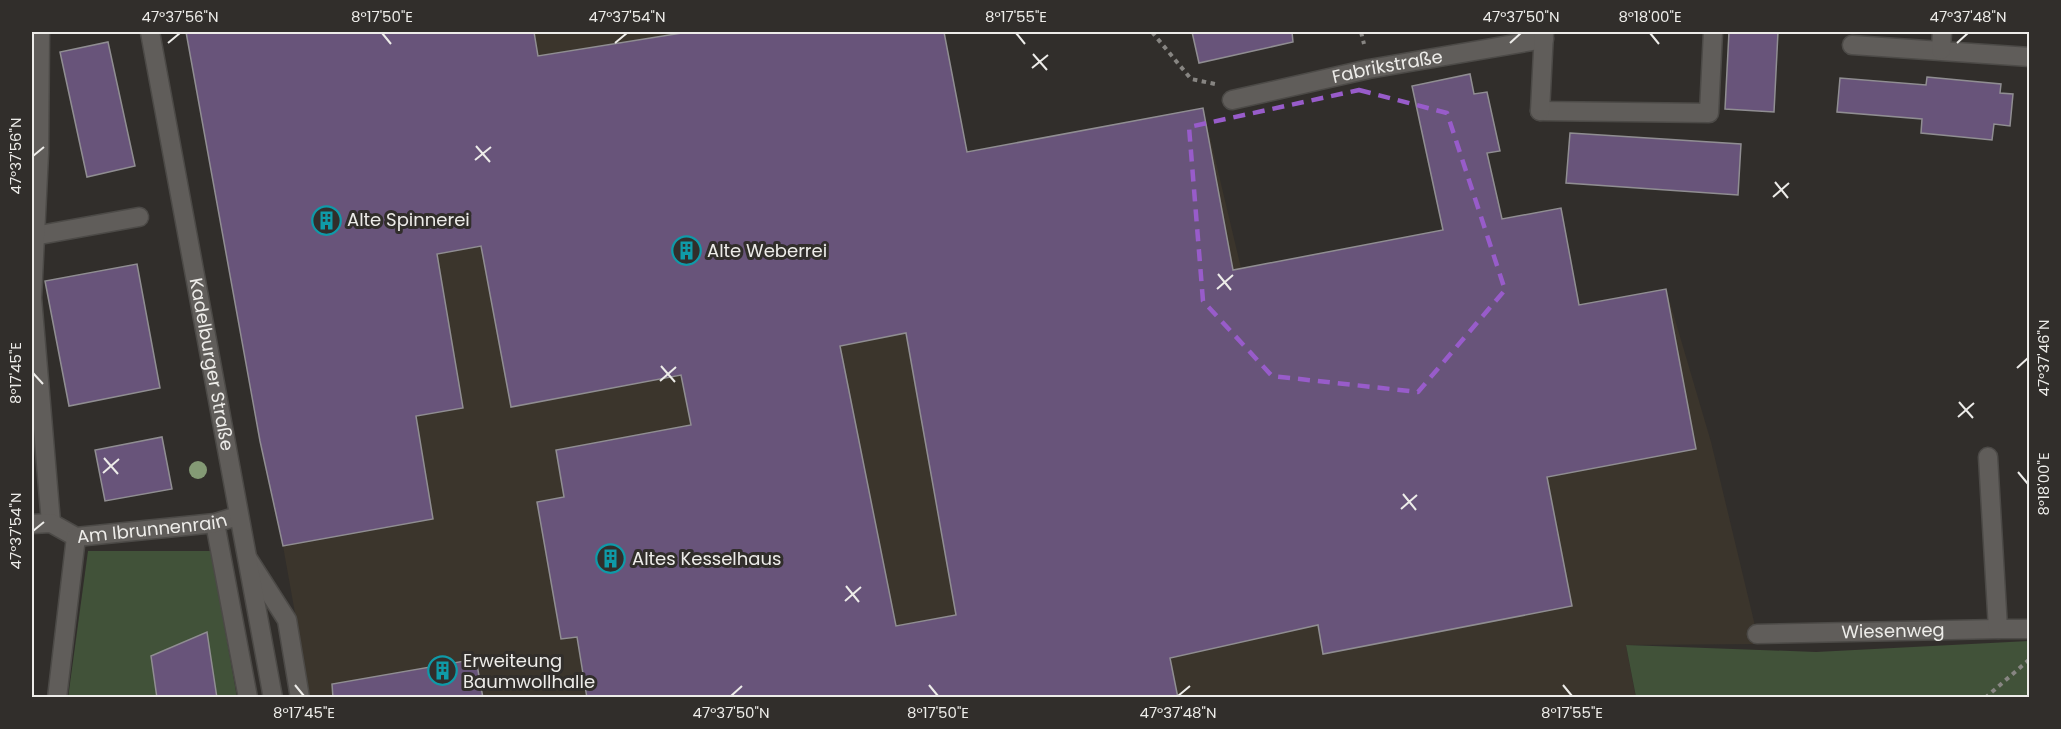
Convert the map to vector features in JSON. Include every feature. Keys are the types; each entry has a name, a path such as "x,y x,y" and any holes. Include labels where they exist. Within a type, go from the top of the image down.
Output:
{"street":[{"path":"40,32 32,298 51,523"},
{"name":"Kadelburger Straße","path":"150,32 273,698"},
{"name":"Fabrikstraße","path":"1232,100 1369,69 1544,35 1540,111 1709,113 1713,32"},
{"path":"1941,50 1942,32"},
{"path":"1852,45 2030,57"},
{"path":"34,236 140,217"},
{"path":"1988,457 1998,629"},
{"name":"Am Ibrunnenrain","path":"32,524 51,523 76,537 215,523 238,516"},
{"path":"215,523 248,698"},
{"path":"57,698 76,537"},
{"path":"246,556 286,620 300,698"},
{"name":"Wiesenweg","path":"1757,634 2030,629"}],"path":[{"path":"1152,32 1191,79 1221,85 1232,100"},
{"path":"1985,698 2030,659"}],"highlighted area":[{"path":"1359,90 1447,113 1505,290 1418,392 1272,376 1203,301 1189,127"}],"shaded area":[{"path":"186,32 944,32 967,152 1203,108 1241,268 1561,208 1579,305 1666,289 1711,442 1757,634 1763,644 1626,645 1636,698 310,697 283,546 260,441"}],"green space":[{"path":"88,551 211,551 237,697 68,698"},
{"path":"2029,641 2029,698 1636,697 1626,645 1816,652"}],"building":[{"path":"186,32 534,32 538,56 688,32 944,32 967,152 1203,108 1233,270 1443,230 1412,86 1470,74 1474,94 1487,92 1500,151 1487,153 1502,219 1561,208 1579,305 1666,289 1696,449 1547,477 1572,606 1323,654 1318,625 1170,658 1178,698 587,698 577,637 561,639 537,502 564,497 556,450 691,425 681,375 511,407 481,246 437,254 463,408 416,416 433,519 283,546 260,441","holes":["906,333 956,615 896,626 840,346"]},
{"path":"1192,32 1292,32 1293,42 1199,63"},
{"path":"1729,32 1778,32 1774,112 1725,109"},
{"path":"108,42 135,166 87,177 60,52"},
{"path":"1927,77 2001,84 2000,93 2013,94 2010,126 1994,124 1992,140 1921,133 1922,119 1837,112 1840,78 1926,85"},
{"path":"1570,133 1741,144 1738,195 1566,183"},
{"path":"137,264 160,388 69,406 45,281"},
{"path":"162,437 172,489 105,501 95,450"},
{"path":"207,632 217,698 157,698 151,656"},
{"name":"Erweiteung Baumwollhalle","path":"476,659 483,698 333,698 332,684"}],"place":[{"name":"Alte Spinnerei","path":"326,220"},
{"name":"Alte Weberrei","path":"686,251"},
{"name":"Altes Kesselhaus","path":"611,559"},
{"name":"Erweiteung Baumwollhalle","path":"442,671"}]}
